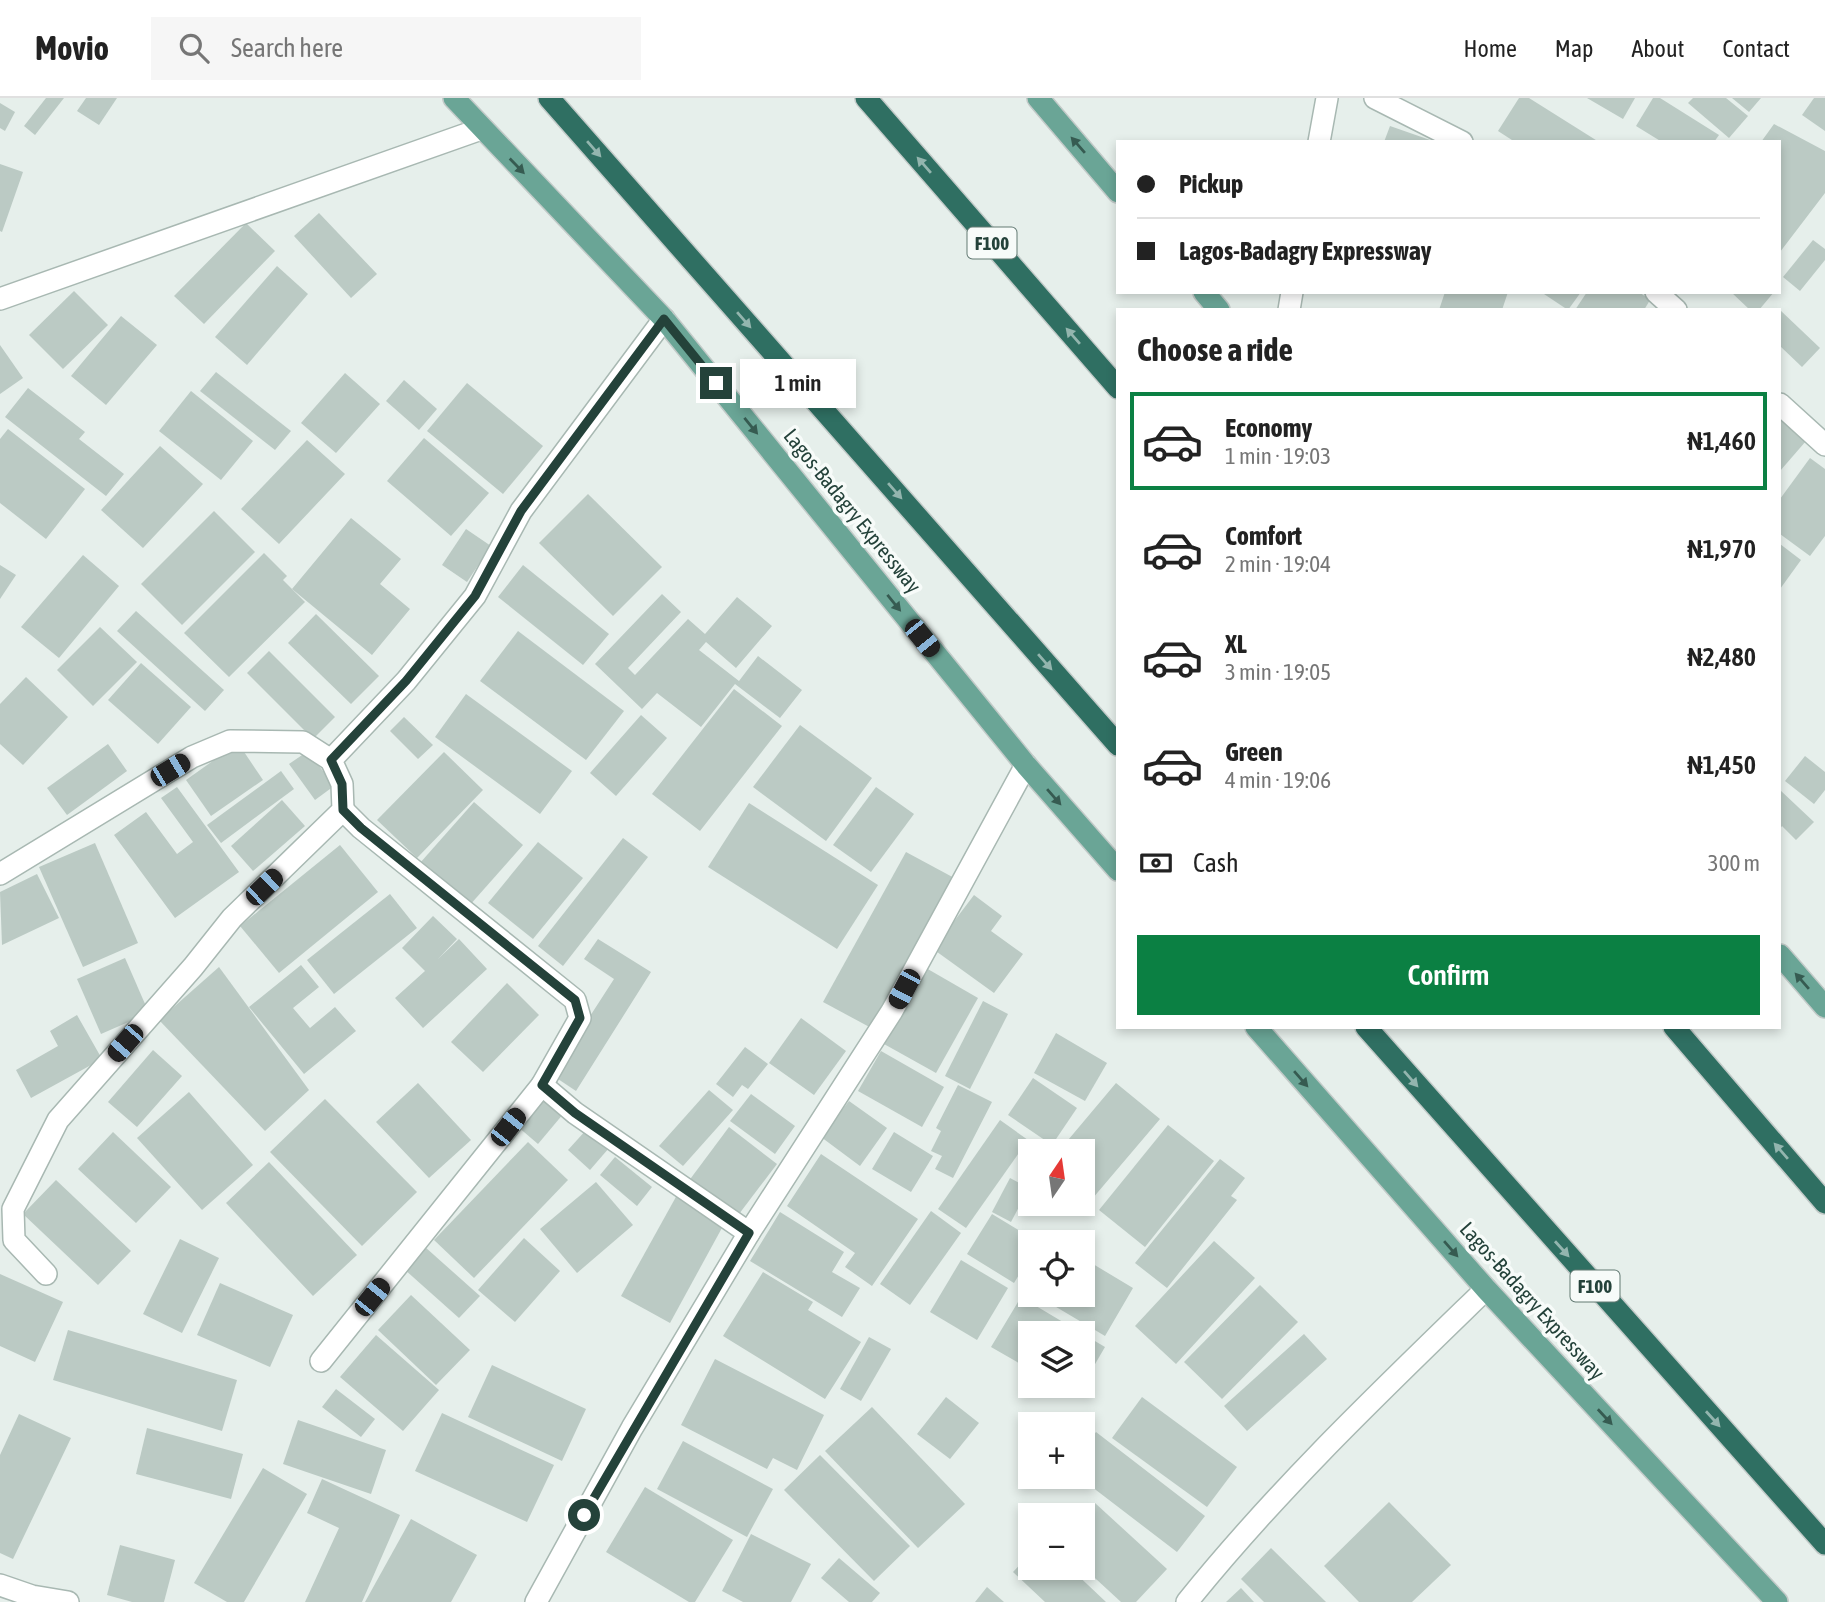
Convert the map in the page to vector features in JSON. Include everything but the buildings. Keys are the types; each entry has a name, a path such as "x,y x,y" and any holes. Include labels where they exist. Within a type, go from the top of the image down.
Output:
{"highway":[{"name":"Lagos-Badagry Expressway","path":"549,98 1116,743"},
{"name":"F100","path":"866,98 1116,386"},
{"name":"F100","path":"1368,1029 1825,1544"},
{"path":"1676,1029 1825,1203"}],"main road":[{"name":"Lagos-Badagry Expressway","path":"454,98 664,319 1026,765 1116,868"},
{"path":"1038,98 1116,190"},
{"path":"1206,294 1217,308"},
{"path":"1781,956 1825,1007"},
{"name":"Lagos-Badagry Expressway","path":"1258,1029 1486,1289 1769,1599"}],"street":[{"path":"1319,140 1327,98"},
{"path":"1375,98 1458,140"},
{"path":"0,299 481,128"},
{"path":"1658,294 1673,308"},
{"path":"331,760 406,681 475,596 521,511 664,319"},
{"path":"1781,405 1825,445"},
{"path":"0,874 192,757 230,741 303,742 331,760 342,784 343,810 361,828 575,1000 580,1018 542,1085 321,1361"},
{"path":"536,1602 632,1429 749,1233 892,1011 1026,765"},
{"path":"46,1274 14,1240 13,1209 58,1120 193,967 232,918 321,835 343,810"},
{"path":"542,1085 575,1113 749,1233"},
{"path":"1187,1602 1230,1548 1323,1447 1486,1289"},
{"path":"0,1585 32,1596 68,1602"}],"route":[{"path":"584,1515 749,1233 575,1113 542,1085 580,1018 575,1000 549,982 361,828 343,810 342,784 331,760 406,681 475,596 521,511 664,319 716,383"}]}
